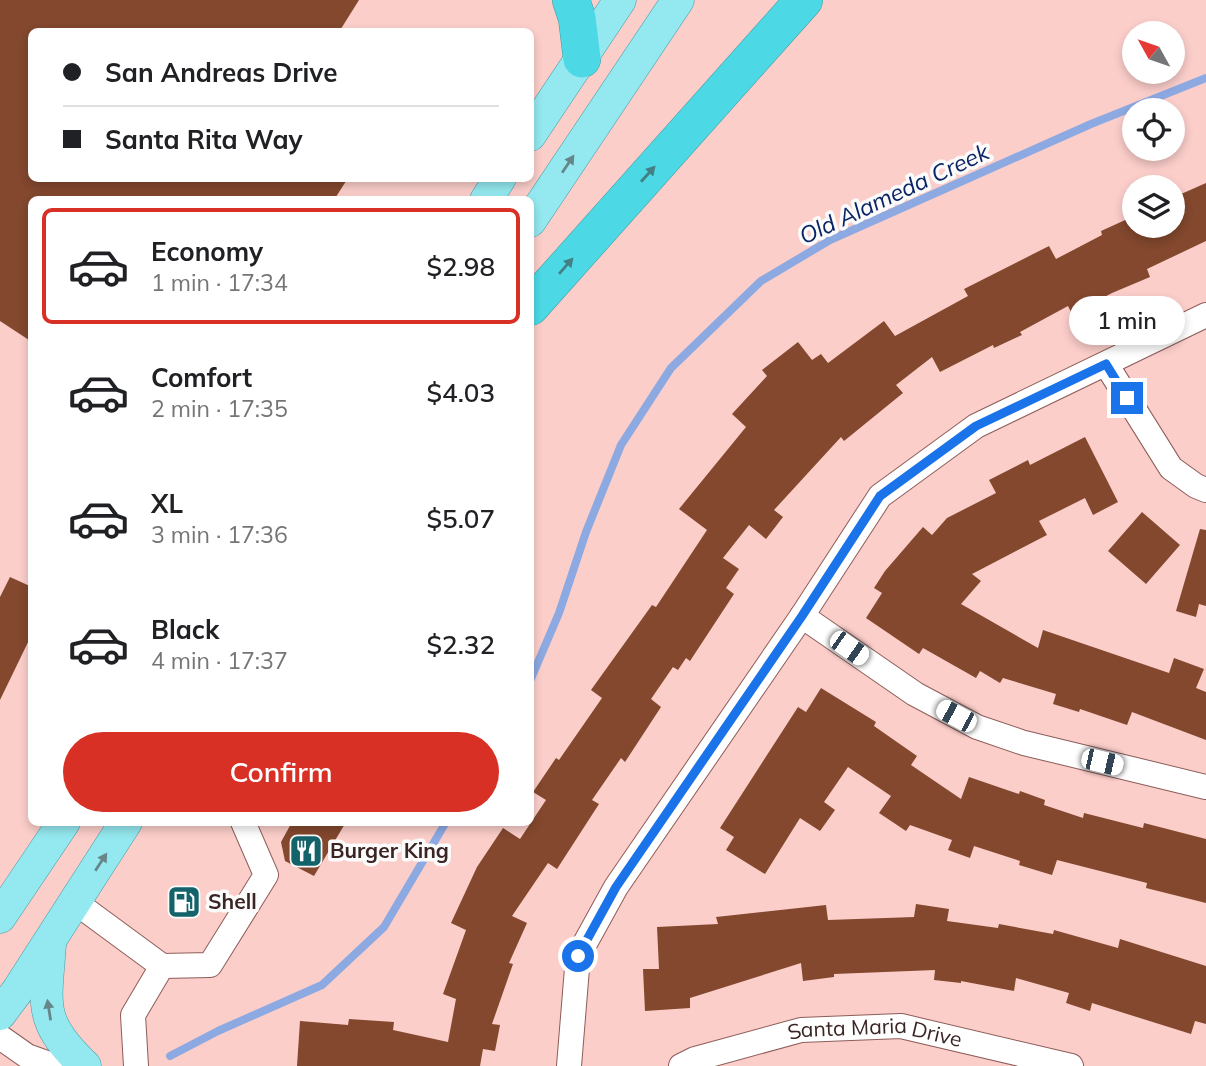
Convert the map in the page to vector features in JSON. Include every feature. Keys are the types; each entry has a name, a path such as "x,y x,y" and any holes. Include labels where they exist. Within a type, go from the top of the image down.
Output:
{"highway":[{"path":"571,0 577,18 582,59"},
{"path":"534,303 804,0"}],"main road":[{"path":"534,129 620,0"},
{"path":"534,215 678,0"},
{"path":"1,914 61,826"},
{"path":"0,1014 123,826"},
{"path":"51,940 46,1007 53,1028 63,1045 85,1066"}],"street":[{"path":"569,1066 578,956 616,887 802,616 880,496 976,426 1206,315"},
{"path":"1106,364 1171,468 1206,490"},
{"path":"802,616 915,694 977,727 1024,743 1206,787"},
{"path":"75,902 162,966 210,965 266,875 245,826"},
{"path":"136,1066 133,1015 162,966"},
{"name":"Santa Maria Drive","path":"691,1064 801,1030 901,1026 1044,1063 1071,1066"},
{"path":"0,1037 27,1056 55,1066"}],"building":[{"path":"0,0 359,0 342,28 28,28 28,182 345,182 337,196 28,196 28,339 0,321"},
{"path":"1206,183 1206,241 1147,269 1150,277 1072,314 1068,306 1020,332 1022,335 994,348 993,345 940,372 932,357 896,385 903,393 844,441 841,437 774,510 783,517 766,539 749,525 723,558 739,569 726,588 734,594 690,661 686,658 678,670 673,667 651,699 661,707 625,762 621,758 592,800 599,804 557,869 548,863 512,916 527,923 509,963 513,964 492,1024 500,1025 495,1051 483,1049 480,1066 297,1066 300,1021 348,1025 349,1019 394,1022 393,1030 448,1042 456,999 443,994 466,930 451,923 477,867 503,828 520,839 529,826 534,826 534,818 546,800 534,791 602,698 591,690 652,605 656,607 707,530 679,509 746,427 732,414 767,376 762,370 798,342 812,360 821,354 828,363 884,321 895,336 968,296 964,289 1049,246 1056,259 1102,235 1101,231 1122,221 1122,238 1185,238 1185,192"},
{"path":"1085,437 1118,502 1093,515 1085,498 1039,521 1047,535 972,574 981,581 961,604 1038,648 1043,630 1169,673 1174,658 1204,669 1196,688 1206,692 1206,740 1132,712 1127,725 1080,709 1079,712 1053,704 1056,694 1003,678 1000,683 980,671 976,678 923,648 919,654 866,618 882,593 874,588 923,527 932,535 947,518 996,493 989,480 1028,460 1030,465"},
{"path":"1142,512 1180,545 1146,584 1108,551"},
{"path":"1200,529 1206,530 1206,606 1199,604 1196,617 1176,611"},
{"path":"10,577 28,585 28,642 0,700 0,597"},
{"path":"821,688 876,722 874,726 917,756 911,765 961,799 969,777 1019,794 1020,791 1045,800 1044,805 1083,818 1084,813 1143,828 1144,823 1206,839 1206,903 1146,888 1147,883 1057,860 1052,875 1019,865 1020,861 974,846 970,858 948,850 952,840 910,825 906,831 879,813 891,796 848,767 824,802 835,810 820,831 800,818 765,874 726,850 734,837 720,828 798,707 806,712"},
{"name":"Burger King","path":"290,826 344,826 314,876 285,861 281,842"},
{"path":"916,904 949,909 947,921 998,928 999,924 1053,934 1054,930 1118,948 1120,939 1206,966 1206,1024 1195,1021 1191,1034 1092,1003 1090,1011 1066,1003 1069,993 1016,978 1014,991 961,981 934,980 935,970 834,974 834,977 803,981 801,963 690,998 690,1008 645,1011 643,969 659,969 657,927 718,924 716,917 826,905 828,920 914,917"}],"waterway":[{"name":"Old Alameda Creek","path":"534,672 559,613 586,532 621,445 671,368 761,281 830,240 1091,124 1206,78"},
{"name":"Old Alameda Creek","path":"170,1056 218,1031 322,985 384,927 444,826"}],"place":[{"name":"Burger King","path":"306,851"},
{"name":"Shell","path":"184,902"}],"route":[{"path":"578,956 616,887 802,616 880,496 976,426 1106,364 1127,398"}]}
